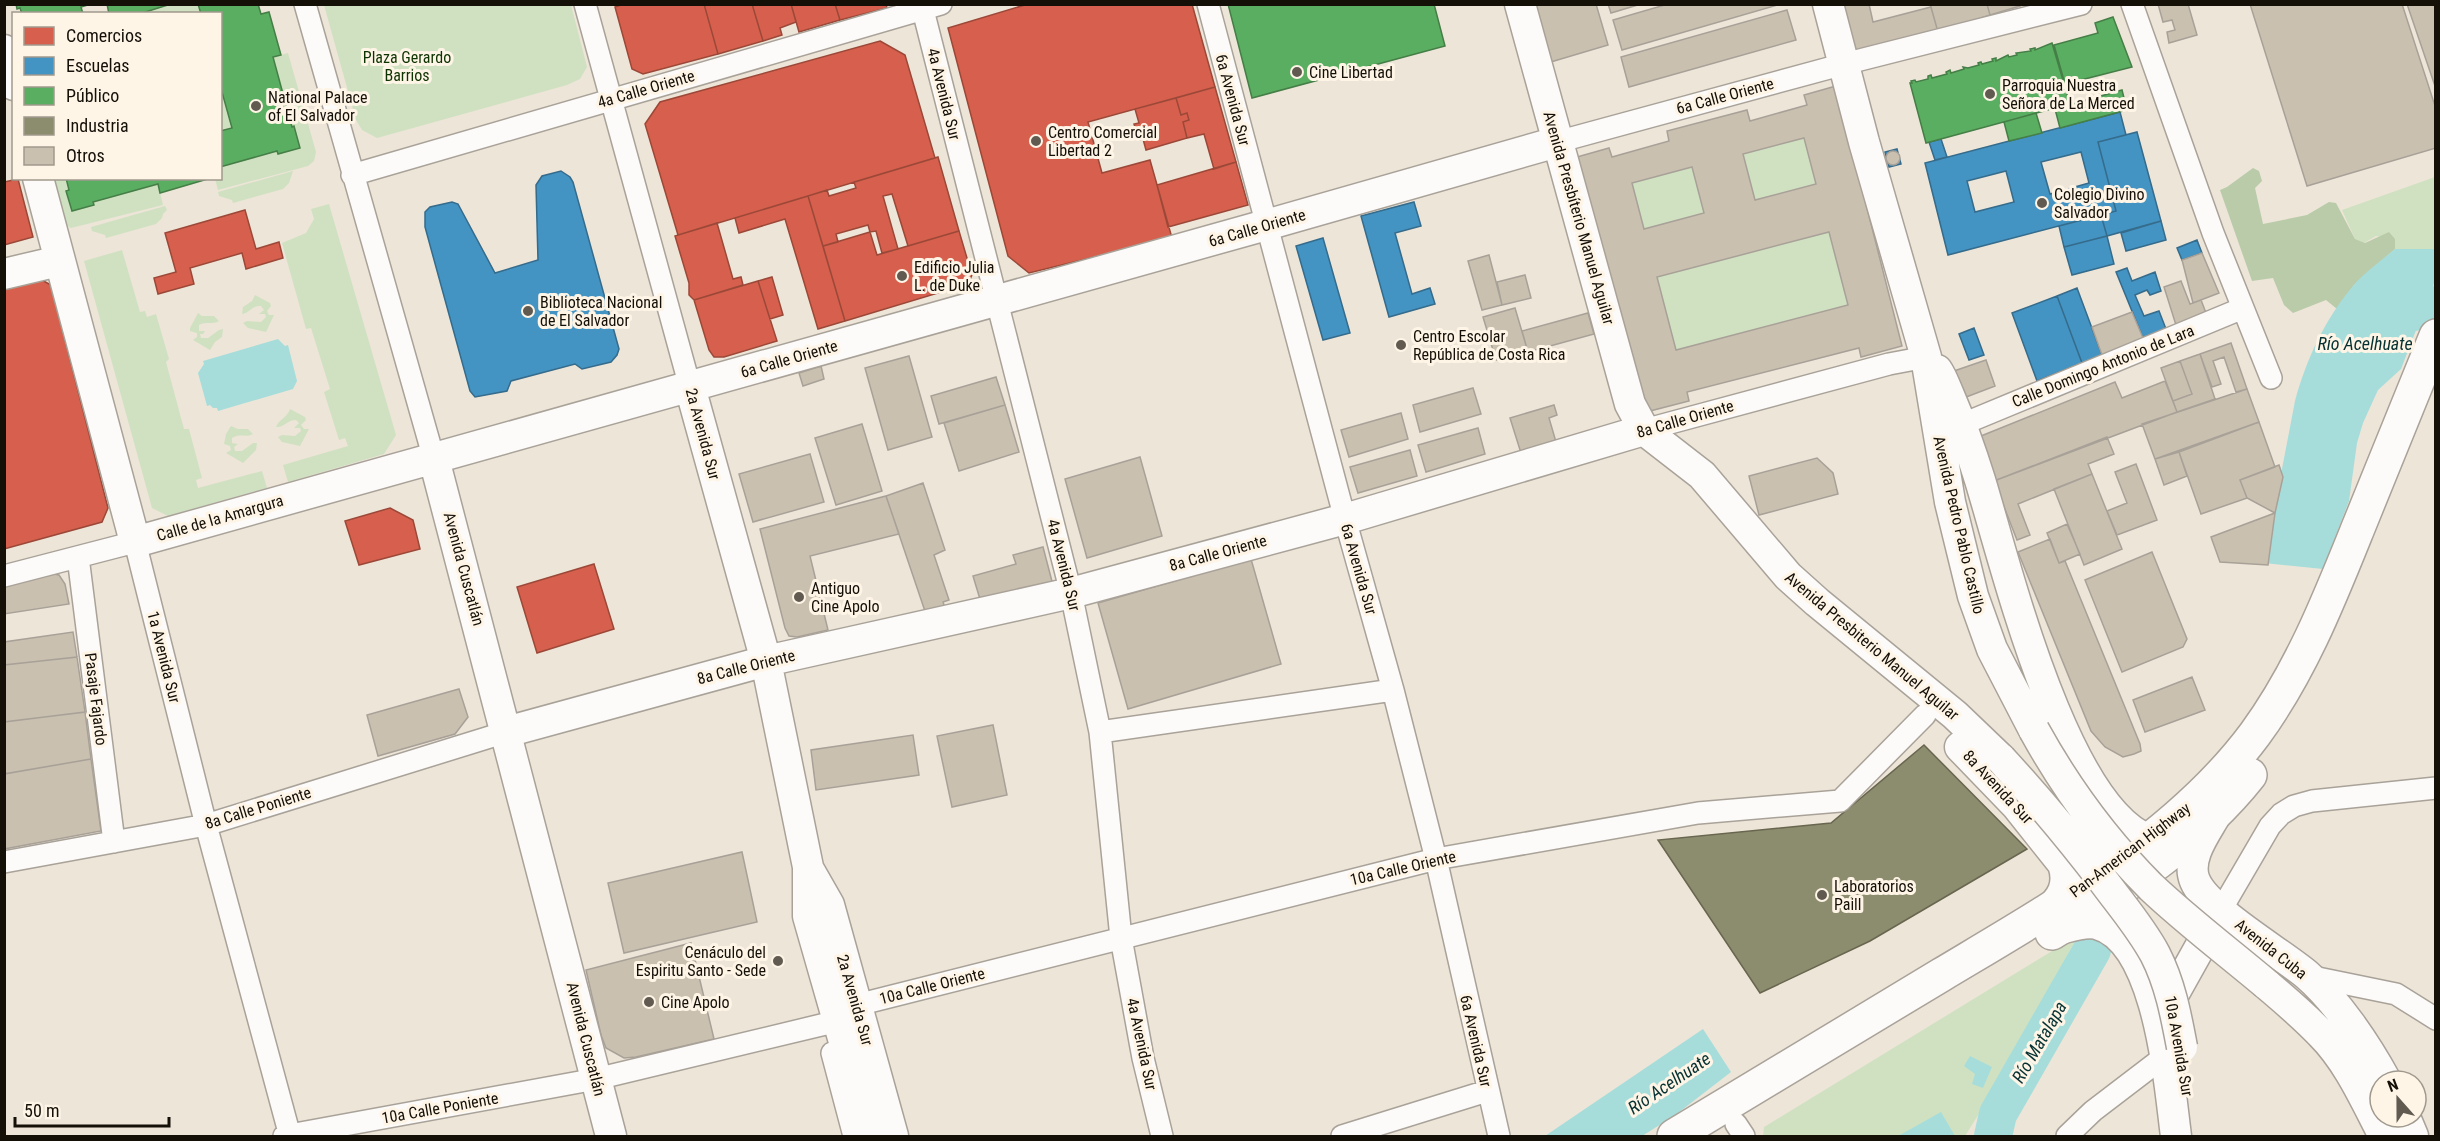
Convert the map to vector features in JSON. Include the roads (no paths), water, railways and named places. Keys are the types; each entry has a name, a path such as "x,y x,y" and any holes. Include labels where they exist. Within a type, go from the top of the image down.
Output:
{"highway":[{"name":"Pan-American Highway","path":"1674,1137 2051,921 2100,903 2184,842 2216,813 2249,776 2313,680 2327,631 2436,336"},
{"name":"Pan-American Highway","path":"1732,1132 2051,921 2197,800 2236,759 2327,631 2436,391"}],"main road":[{"name":"Avenida Presbíterio Manuel Aguilar","path":"1520,4 1630,404 1654,437"},
{"name":"Avenida Pedro Pablo Castillo","path":"1828,4 1864,142 1926,357 1950,502 1973,596 1988,640 2034,730 2069,790 2110,843 2167,901 2266,984"},
{"path":"4,50 12,78"},
{"name":"6a Calle Oriente","path":"434,459 1557,142"},
{"name":"1a Avenida Sur","path":"39,180 135,542"},
{"path":"4,274 59,261"},
{"name":"Avenida Pedro Pablo Castillo","path":"1926,357 1939,372 1963,424 2040,675 2070,747 2085,773 2124,825 2149,840"},
{"name":"2a Avenida Sur","path":"690,387 766,660 808,867 807,916 840,1016 872,1135"},
{"name":"8a Calle Oriente","path":"506,732 766,660 1071,593 1654,437"},
{"name":"8a Avenida Sur","path":"1654,437 1784,593 1925,715 1982,769 2059,856 2067,876 2051,921"},
{"name":"Avenida Presbiterio Manuel Aguilar","path":"1654,437 1702,475 1788,576 1955,715 2001,759"},
{"name":"Calle de la Amargura","path":"135,542 434,459"},
{"name":"Avenida Cuscatlán","path":"434,459 611,1137"},
{"name":"10a Avenida Sur","path":"2001,759 2058,821 2155,954 2169,989 2176,1137"},
{"path":"2031,823 2048,834 2057,835 2078,823 2089,809 2091,798 2085,773"},
{"name":"Avenida Cuba","path":"2216,813 2194,858 2193,873 2199,888 2221,910 2308,976 2350,1027 2378,1069"},
{"path":"2158,1021 2221,910"},
{"name":"10a Avenida Sur","path":"2051,921 2088,923 2109,929 2131,951 2146,980 2158,1021 2173,1051 2193,1137"},
{"name":"Avenida Cuba","path":"2266,984 2322,1034 2366,1101 2384,1137"}],"street":[{"name":"Avenida Cuscatlán","path":"305,4 434,459"},
{"name":"2a Avenida Sur","path":"585,4 609,99 690,387"},
{"name":"6a Avenida Sur","path":"1209,4 1345,519 1394,690 1436,859 1498,1137"},
{"name":"6a Calle Oriente","path":"1557,142 1844,64 2081,4"},
{"path":"2132,4 2213,233 2271,378"},
{"name":"4a Calle Oriente","path":"352,175 927,6"},
{"name":"4a Avenida Sur","path":"927,6 996,301 1071,593 1100,732 1121,938 1143,1058 1162,1137"},
{"name":"Calle Domingo Antonio de Lara","path":"1963,424 2243,308"},
{"name":"8a Calle Oriente","path":"1654,437 1889,364 1926,357"},
{"name":"Calle de la Amargura","path":"4,576 135,542"},
{"name":"1a Avenida Sur","path":"135,542 206,825 288,1136"},
{"name":"Pasaje Fajardo","path":"78,557 114,842"},
{"path":"1100,732 1394,690"},
{"name":"10a Calle Oriente","path":"596,1079 840,1016 1121,938 1436,859 1698,813 1840,801 1925,715"},
{"name":"8a Calle Poniente","path":"4,862 206,825 506,732"},
{"path":"2221,910 2270,826 2281,814 2294,806 2330,798 2436,788"},
{"path":"2308,976 2396,994 2436,1019"},
{"path":"2067,1137 2093,1111 2173,1051"},
{"name":"10a Calle Poniente","path":"288,1136 596,1079"},
{"path":"1342,1137 1487,1091"}],"water":[{"name":"Río Acelhuate","path":"2395,249 2435,249 2435,281 2401,369 2378,390 2363,423 2357,443 2349,501 2323,569 2264,563 2295,401 2311,355 2325,326 2353,286"},
{"path":"278,339 285,346 288,345 297,381 293,389 218,411 217,408 207,406 198,373 204,364 203,361"},
{"name":"Río Acelhuate","path":"1703,1029 1731,1072 1674,1116 1642,1136 1545,1136"},
{"path":"1970,1056 1992,1067 1983,1088 1972,1084 1975,1074 1964,1066"},
{"path":"1941,1112 1955,1136 1898,1136"}],"waterway":[{"name":"Río Acelhuate","path":"2377,323 2436,305"},
{"name":"Río Matalapa","path":"1993,1136 1998,1114 2092,950"}],"place":[{"name":"Cine Libertad","path":"1297,72"},
{"name":"Parroquia Nuestra Señora de La Merced","path":"1990,94"},
{"name":"National Palace of El Salvador","path":"256,106"},
{"name":"Centro Comercial Libertad 2","path":"1036,141"},
{"name":"Colegio Divino Salvador","path":"2042,203"},
{"name":"Edificio Julia L. de Duke","path":"902,276"},
{"name":"Biblioteca Nacional de El Salvador","path":"528,311"},
{"name":"Centro Escolar República de Costa Rica","path":"1401,345"},
{"name":"Antiguo Cine Apolo","path":"799,597"},
{"name":"Laboratorios Paill","path":"1822,895"},
{"name":"Cenáculo del Espiritu Santo - Sede","path":"778,961"},
{"name":"Cine Apolo","path":"649,1002"}],"park label":[{"name":"Plaza Gerardo Barrios","path":"407,66"}]}
